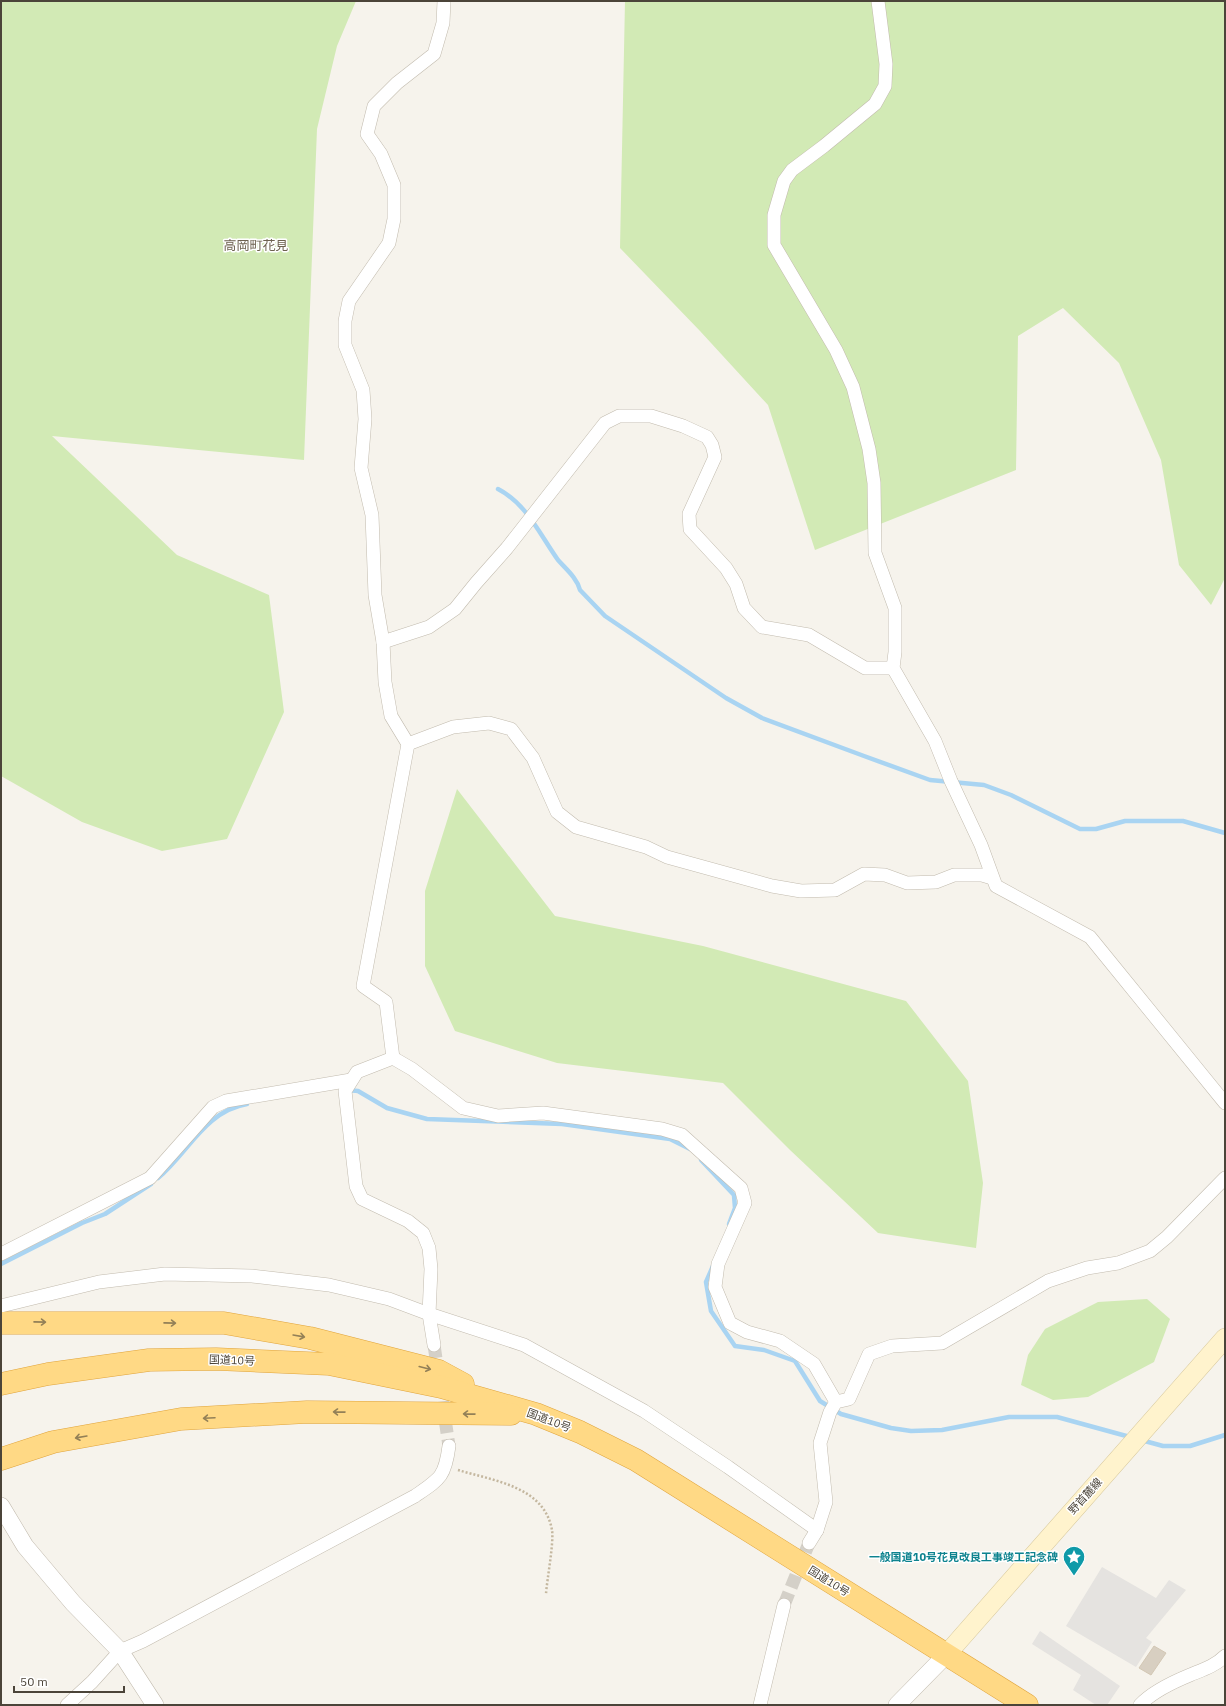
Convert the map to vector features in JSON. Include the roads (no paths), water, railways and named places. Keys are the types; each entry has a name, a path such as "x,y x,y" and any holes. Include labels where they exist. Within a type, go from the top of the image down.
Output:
{"highway":[{"path":"1,1323 224,1324 310,1338 439,1371 494,1402"},
{"name":"国道10号","path":"1,1384 48,1374 149,1360 216,1359 329,1364 441,1387 536,1414 580,1432 636,1460 1027,1705"},
{"path":"1,1459 53,1442 181,1419 307,1412 536,1414"}],"main road":[{"name":"野首麓線","path":"946,1655 1225,1338"}],"street":[{"path":"393,1058 386,1002 363,986 408,744 391,716 385,682 383,642 375,595 372,515 361,468 365,419 363,390 345,345 345,321 349,301 389,243 394,219 394,185 381,154 367,134 370,118 374,106 397,83 434,54 443,22 444,1"},
{"path":"878,1 886,64 884,86 875,104 792,170 784,181 774,215 774,245 836,350 853,387 870,456 874,483 875,553 895,608 895,652 893,668 935,741 951,781 981,845 996,886 1090,937 1225,1103"},
{"path":"383,642 429,627 455,609 507,548 605,423 619,416 651,416 684,426 707,437 712,445 715,458 689,514 690,529 726,568 736,584 744,608 762,627 809,635 865,668 893,668"},
{"path":"408,744 453,727 489,723 511,729 533,758 557,812 576,827 646,848 667,857 772,886 801,892 835,890 864,874 884,875 907,883 936,882 954,875 982,875 992,878"},
{"path":"393,1058 357,1072 350,1080 345,1091 356,1186 362,1199 408,1221 424,1233 429,1248 431,1269 429,1314 434,1345"},
{"path":"393,1058 412,1069 463,1108 498,1116 543,1113 662,1130 682,1135 741,1188 744,1202 718,1264 715,1287 730,1322 747,1332 780,1341 814,1364 836,1402"},
{"path":"1,1254 150,1178 213,1107 226,1101 350,1080"},
{"path":"809,1543 817,1530 826,1502 820,1443 830,1412 836,1402 849,1399 869,1354 892,1346 942,1343 1048,1281 1087,1268 1118,1263 1150,1251 1167,1237 1225,1178"},
{"path":"1,1306 100,1282 165,1274 252,1276 329,1285 389,1299 429,1314 524,1345 624,1400 728,1467 817,1530"},
{"path":"67,1705 92,1682 120,1651 164,1630 415,1496 438,1480 446,1466 449,1446"},
{"path":"1,1506 25,1546 73,1603 120,1651 155,1705"},
{"path":"760,1705 784,1605"},
{"path":"897,1705 946,1655"},
{"path":"1140,1705 1146,1699 1183,1678 1218,1663 1225,1656"}],"waterway":[{"path":"498,489 508,495 525,511 558,560 574,578 580,590 605,616 726,698 762,718 930,780 984,785 1011,795 1080,829 1096,829 1125,821 1183,821 1225,833"},
{"path":"347,1090 358,1091 387,1108 427,1119 562,1124 670,1139 690,1149"},
{"path":"158,1178 169,1168 208,1124 232,1108 247,1104"},
{"path":"701,1160 734,1195 735,1208 729,1224"},
{"path":"1,1264 82,1223 105,1214 151,1184"},
{"path":"713,1266 706,1282 711,1311 735,1346 764,1350 795,1361 820,1401 841,1414 891,1428 911,1431 942,1430 1009,1417 1057,1417 1130,1437"},
{"path":"1141,1440 1163,1446 1190,1446 1225,1435"}],"tunnel":[{"path":"434,1345 449,1446"},
{"path":"784,1605 809,1543"}],"place":[{"name":"一般国道10号花見改良工事竣工記念碑","path":"1074,1576"}],"district":[{"name":"高岡町花見","path":"256,245"}]}
